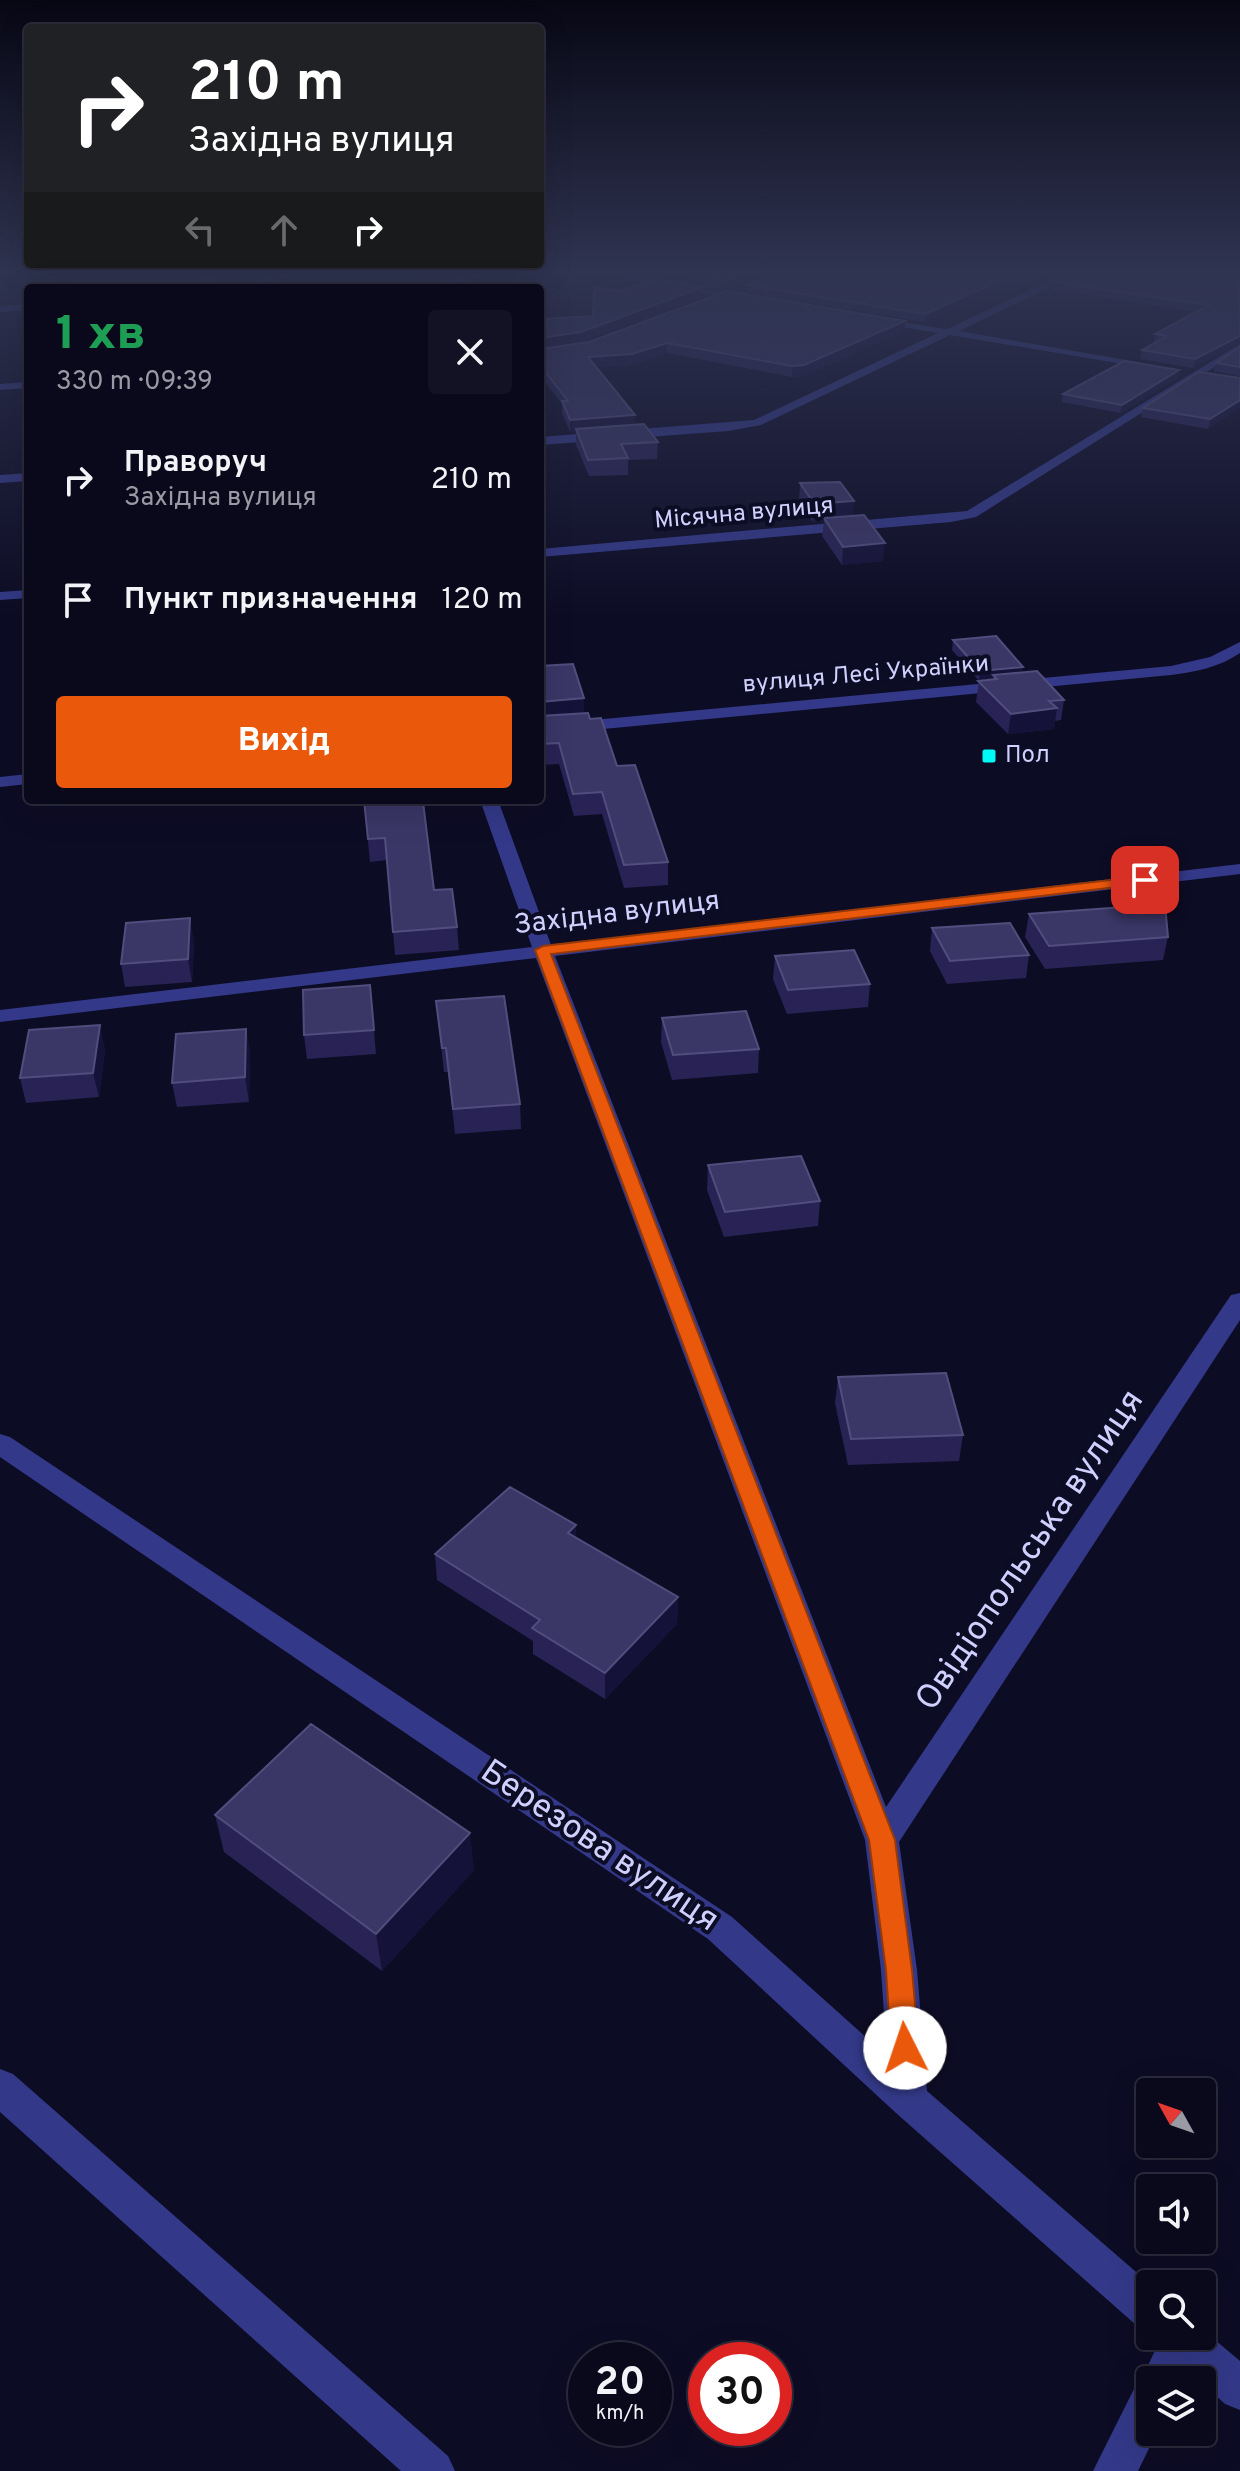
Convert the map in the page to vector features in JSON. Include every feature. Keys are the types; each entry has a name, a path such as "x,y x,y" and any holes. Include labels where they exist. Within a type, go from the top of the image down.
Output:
{"street":[{"path":"544,441 744,426 829,387"},
{"name":"Місячна вулиця","path":"544,553 971,514 1172,387"},
{"path":"0,479 24,477"},
{"path":"0,596 24,594"},
{"name":"вулиця Лесі Українки","path":"544,730 1127,675 1193,667 1217,660 1240,646"},
{"path":"0,782 24,779"},
{"path":"490,804 543,950 882,1840 899,1970 909,2100"},
{"name":"Західна вулиця","path":"0,1016 1240,869"},
{"name":"Овідіопольська вулиця","path":"882,1840 1240,1301"},
{"name":"Березова вулиця","path":"0,1444 720,1928 909,2100 1136,2299"},
{"path":"0,2087 433,2471"},
{"path":"1195,2350 1240,2389"},
{"path":"1115,2471 1136,2430"}],"building":[{"path":"557,387 613,387 635,415 570,420 562,401 568,401"},
{"path":"1075,387 1151,387 1122,405 1063,394"},
{"path":"1175,387 1240,387 1240,400 1210,419 1143,408"},
{"path":"644,424 658,442 621,444 628,458 588,460 576,429"},
{"path":"840,482 854,501 814,504 800,483"},
{"path":"864,515 885,543 843,547 824,518"},
{"path":"996,636 1023,667 980,671 953,640"},
{"path":"573,664 584,698 544,702 544,666"},
{"path":"1037,671 1064,700 1049,701 1057,708 1011,714 978,681 997,679 993,675"},
{"path":"588,713 590,719 601,718 617,766 635,765 668,862 624,865 602,792 573,794 559,743 544,744 544,716"},
{"path":"364,804 423,804 434,890 452,889 457,927 393,932 385,838 368,839"},
{"path":"1165,904 1168,937 1049,946 1029,914"},
{"path":"190,918 188,959 121,964 126,923"},
{"path":"1010,923 1029,955 950,961 932,928"},
{"path":"854,950 870,984 788,990 775,956"},
{"path":"370,985 374,1030 304,1035 303,990"},
{"path":"504,996 520,1104 453,1109 446,1048 442,1048 436,1001"},
{"path":"746,1011 759,1049 673,1055 662,1018"},
{"path":"100,1025 93,1073 20,1078 29,1030"},
{"path":"246,1029 245,1077 172,1083 176,1034"},
{"path":"801,1156 820,1201 725,1212 708,1165"},
{"path":"946,1373 963,1435 851,1439 838,1377"},
{"path":"510,1487 576,1525 568,1533 678,1597 605,1673 532,1628 540,1620 435,1554"},
{"path":"311,1724 470,1833 376,1934 215,1815"}],"place":[{"name":"Пол","path":"989,756"}],"route":[{"path":"905,2048 899,1970 882,1840 543,950 1145,880"}]}
